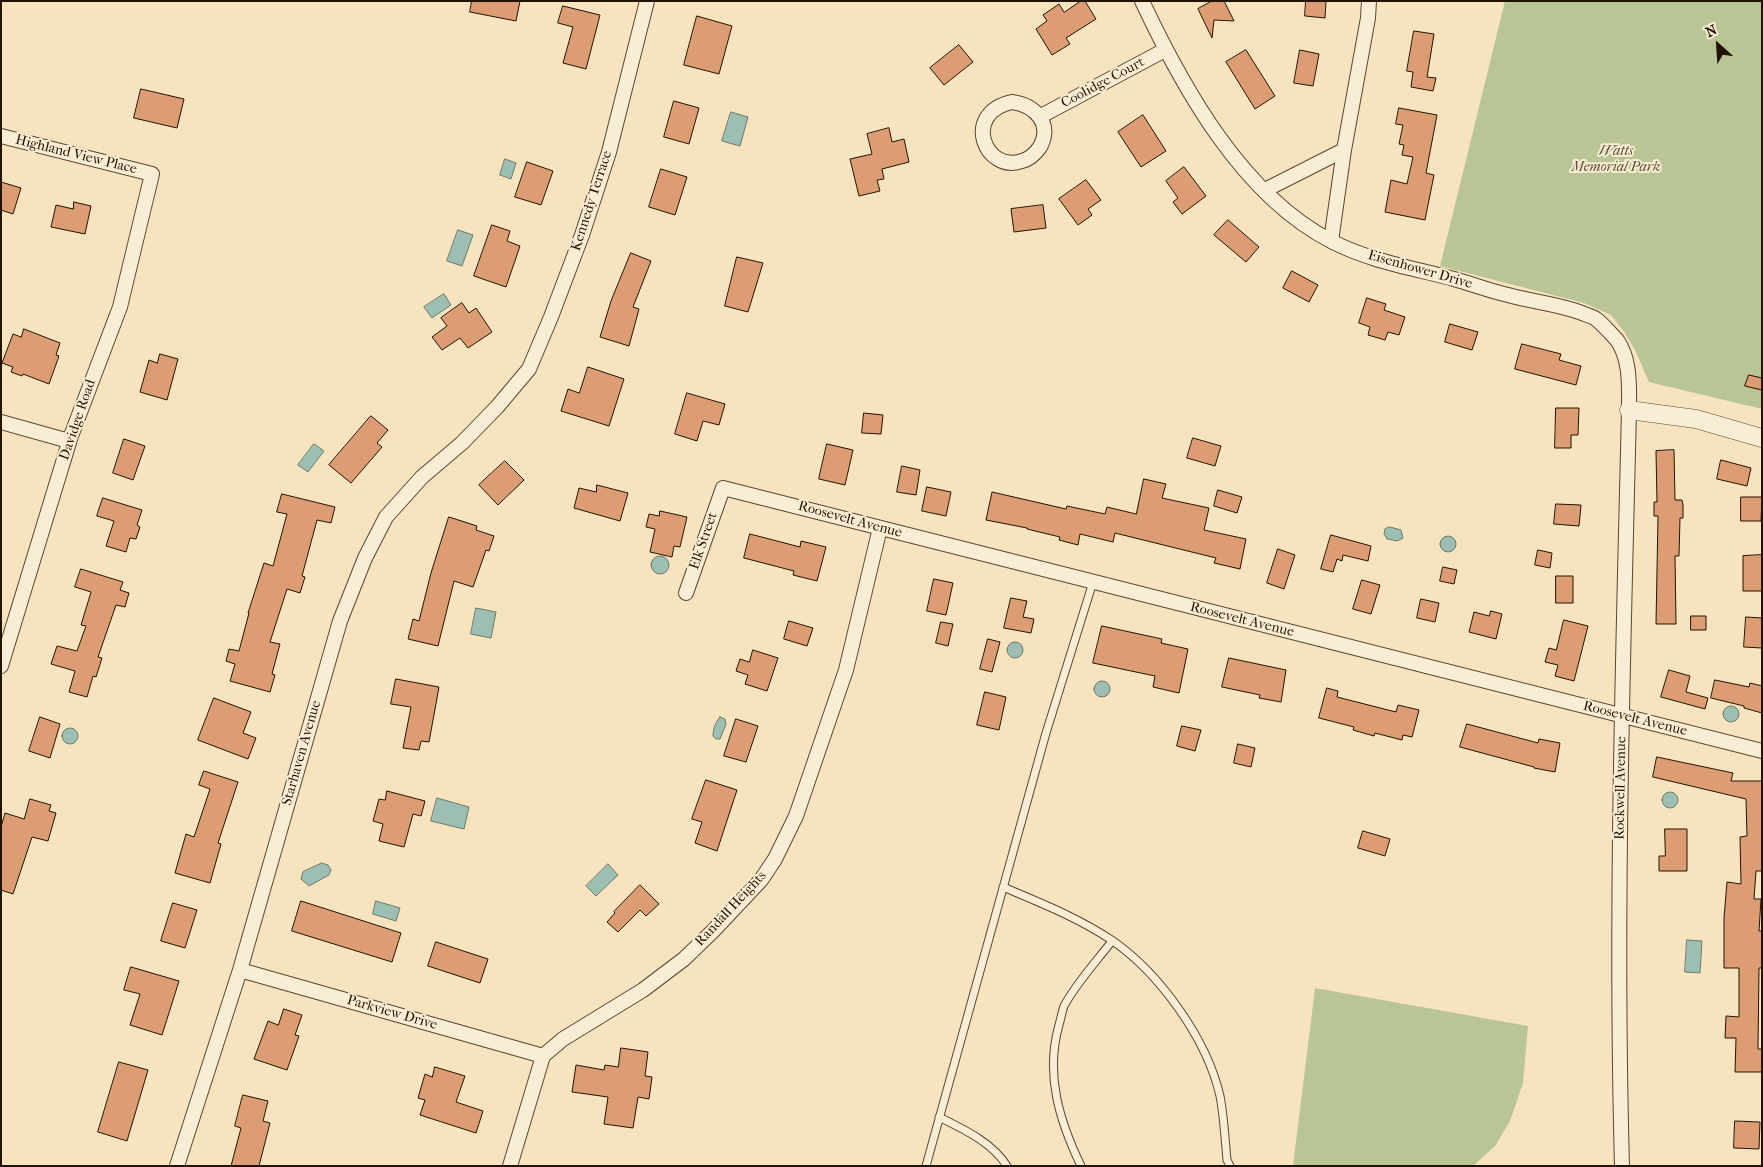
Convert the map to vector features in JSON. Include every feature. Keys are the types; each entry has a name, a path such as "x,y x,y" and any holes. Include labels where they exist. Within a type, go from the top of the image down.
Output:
{"street":[{"name":"Kennedy Terrace","path":"512,390 529,369 582,235 608,152 647,1"},
{"name":"Eisenhower Drive","path":"1142,1 1165,50 1217,134 1234,157 1281,207 1331,241 1384,262 1509,296 1563,306 1595,318 1617,341 1625,357 1628,373 1629,410"},
{"path":"1331,241 1344,150 1368,18 1369,1"},
{"name":"Coolidge Court","path":"1041,116 1165,50"},
{"path":"1022,103 1041,116 1044,134 1042,144 1029,159 1010,163 1000,160 986,146 983,137 983,126 993,109 1002,104 1022,103"},
{"name":"Highland View Place","path":"1,136 152,174"},
{"path":"1265,190 1344,150"},
{"name":"Davidge Road","path":"1,666 69,442 120,307 152,174"},
{"name":"Starhaven Avenue","path":"177,1166 240,970 340,621 365,558 386,517 422,477 462,443 512,390"},
{"path":"1629,410 1696,419 1762,438"},
{"name":"Rockwell Avenue","path":"1622,1166 1619,1050 1622,716 1629,410"},
{"path":"1,422 69,442"},
{"name":"Roosevelt Avenue","path":"723,488 1762,751"},
{"name":"Elk Street","path":"686,593 723,488"},
{"name":"Randall Heights","path":"543,1056 563,1039 643,990 684,959 761,880 775,859 796,816 846,670 880,528"},
{"name":"Parkview Drive","path":"240,970 543,1056"},
{"path":"510,1166 543,1056"}],"lane":[{"path":"926,1166 1046,733 1093,582"},
{"path":"1004,887 1062,912 1112,941 1132,956 1157,982 1189,1023 1202,1047 1219,1093 1223,1113 1227,1160 1230,1166"},
{"path":"1081,1166 1071,1145 1060,1111 1053,1078 1054,1043 1063,1008 1078,983 1112,941"},
{"path":"939,1117 973,1135 990,1147 1007,1166"}],"green space":[{"name":"Watts Memorial Park","path":"1505,1 1762,1 1762,409 1649,382 1636,352 1625,333 1611,315 1584,303 1440,266"},
{"path":"1315,988 1528,1026 1523,1083 1510,1121 1495,1146 1473,1166 1293,1166"}],"water":[{"path":"731,112 748,117 740,146 722,141"},
{"path":"505,159 516,163 511,179 500,175"},
{"path":"458,230 473,235 462,266 447,261"},
{"path":"444,294 451,305 432,318 424,307"},
{"path":"314,444 324,451 308,472 298,465"},
{"path":"1390,527 1401,530 1403,538 1397,541 1387,539 1384,534 1385,529"},
{"path":"1445,536 1451,536 1456,541 1454,550 1445,552 1440,547 1440,541"},
{"path":"660,556 666,559 669,565 666,571 660,574 654,571 651,565 654,559"},
{"path":"476,608 496,612 491,638 471,634"},
{"path":"1012,642 1018,642 1023,647 1021,656 1012,658 1007,653 1007,647"},
{"path":"1099,681 1105,681 1110,686 1108,695 1099,697 1094,692 1094,686"},
{"path":"1728,706 1734,706 1739,711 1737,720 1728,722 1723,717 1723,711"},
{"path":"720,717 725,719 726,724 720,739 716,739 713,736 713,731"},
{"path":"67,728 73,728 78,733 76,742 67,744 62,739 62,733"},
{"path":"1667,792 1673,792 1678,797 1676,806 1667,808 1662,803 1662,797"},
{"path":"437,798 469,807 464,829 431,821"},
{"path":"322,863 328,865 331,870 329,875 309,886 301,879 303,872"},
{"path":"608,864 618,875 596,896 586,886"},
{"path":"376,901 400,908 396,921 373,914"},
{"path":"1687,940 1702,941 1700,973 1685,972"}],"building":[{"path":"472,1 520,1 516,21 470,12"},
{"path":"1081,1 1085,1 1096,19 1066,38 1070,44 1052,55 1036,29 1047,21 1043,15 1059,4 1064,12"},
{"path":"1212,1 1224,1 1234,21 1214,20 1212,38 1198,9"},
{"path":"1306,1 1326,1 1325,18 1305,16"},
{"path":"563,6 600,15 586,69 563,63 573,27 558,23"},
{"path":"697,16 732,26 719,74 684,65"},
{"path":"1414,31 1434,34 1427,77 1436,78 1433,91 1411,87 1413,72 1407,71"},
{"path":"959,45 973,62 944,85 930,68"},
{"path":"1246,50 1275,96 1255,109 1226,62"},
{"path":"1300,50 1319,54 1313,86 1294,83"},
{"path":"141,89 184,99 177,128 134,118"},
{"path":"674,101 699,108 689,144 664,137"},
{"path":"1399,108 1437,115 1426,173 1434,175 1425,220 1385,212 1391,180 1407,184 1413,157 1402,155 1404,145 1399,144 1403,125 1396,124"},
{"path":"1143,115 1166,151 1141,167 1118,132"},
{"path":"889,128 892,142 904,139 909,162 882,169 884,179 877,180 880,191 859,196 850,159 872,154 867,134"},
{"path":"527,162 553,171 541,205 515,197"},
{"path":"1184,167 1206,196 1182,214 1173,202 1178,198 1166,181"},
{"path":"661,169 687,177 675,215 649,207"},
{"path":"1086,180 1101,200 1088,209 1092,215 1078,225 1059,199"},
{"path":"1,182 21,188 13,214 1,210"},
{"path":"74,202 91,206 85,234 51,227 56,205 73,209"},
{"path":"1043,205 1046,228 1014,232 1011,209"},
{"path":"1228,220 1259,247 1246,262 1214,235"},
{"path":"492,225 510,231 507,241 520,246 506,287 474,276"},
{"path":"631,253 651,261 633,307 639,309 629,346 600,337 611,301"},
{"path":"737,257 763,263 748,312 725,306"},
{"path":"1292,271 1318,285 1309,302 1283,288"},
{"path":"1367,298 1386,304 1384,310 1405,317 1399,335 1388,332 1385,340 1368,335 1370,327 1359,323"},
{"path":"462,303 469,313 476,308 492,332 468,348 460,338 442,350 432,337 447,326 441,318"},
{"path":"1450,324 1478,332 1472,350 1445,342"},
{"path":"24,329 60,343 56,355 59,356 49,384 23,374 22,376 11,372 13,367 2,363 13,334 21,337"},
{"path":"1522,344 1561,354 1559,360 1581,366 1576,385 1515,369"},
{"path":"160,354 178,359 167,400 140,392 149,360 157,363"},
{"path":"588,367 624,379 609,426 561,411 568,389 579,393"},
{"path":"1749,375 1762,378 1762,390 1745,386"},
{"path":"687,393 725,404 719,425 703,421 697,441 675,434"},
{"path":"1556,408 1579,408 1578,435 1571,435 1571,448 1555,448"},
{"path":"864,413 883,415 881,434 862,433"},
{"path":"371,416 388,430 377,443 382,447 351,483 329,465"},
{"path":"1193,438 1221,446 1215,466 1187,458"},
{"path":"124,439 145,446 133,480 113,473"},
{"path":"827,444 853,450 845,485 819,479"},
{"path":"1674,450 1675,500 1682,500 1683,505 1683,518 1680,518 1679,556 1675,556 1676,624 1656,624 1658,516 1654,516 1654,502 1657,502 1656,451"},
{"path":"1721,460 1751,468 1747,486 1717,479"},
{"path":"505,461 524,480 498,505 479,485"},
{"path":"902,466 920,470 916,495 897,492"},
{"path":"1144,479 1166,484 1162,498 1209,508 1204,530 1246,539 1240,569 1214,563 1216,558 1115,533 1113,542 1080,534 1078,545 1059,540 1060,537 1027,528 986,520 992,492 1066,509 1067,506 1105,514 1107,507 1136,514"},
{"path":"597,485 628,493 620,521 574,508 579,488 596,492"},
{"path":"927,487 951,492 946,516 922,511"},
{"path":"1218,490 1242,497 1237,513 1214,506"},
{"path":"282,494 335,507 331,523 317,520 302,576 305,577 300,593 287,589 270,642 280,644 272,674 275,675 270,692 230,681 235,664 226,661 229,649 239,651 248,613 264,563 273,566 287,514 277,512"},
{"path":"1741,497 1762,497 1761,521 1741,521"},
{"path":"103,498 142,510 137,525 140,527 136,539 130,538 126,552 106,546 114,521 97,516"},
{"path":"1556,504 1581,505 1579,526 1554,524"},
{"path":"660,511 687,517 680,547 674,546 672,557 650,552 655,529 646,527 649,514 659,516"},
{"path":"449,517 477,526 476,530 494,536 489,551 486,550 473,587 454,581 438,646 408,639 413,619 419,621 431,573"},
{"path":"750,534 800,547 801,541 826,547 817,581 793,575 794,571 744,558"},
{"path":"1331,535 1371,546 1368,561 1343,555 1342,561 1337,559 1333,572 1321,569"},
{"path":"1278,549 1295,555 1284,589 1267,583"},
{"path":"1538,550 1552,553 1550,568 1535,565"},
{"path":"1762,555 1762,591 1743,591 1743,556"},
{"path":"1443,567 1457,570 1454,584 1440,581"},
{"path":"81,569 123,582 120,590 129,593 125,607 116,605 98,657 102,658 96,677 93,676 87,697 69,692 75,671 51,664 57,646 77,651 86,626 81,625 91,592 75,587"},
{"path":"1556,576 1573,576 1573,603 1556,603"},
{"path":"934,579 953,583 946,615 927,611"},
{"path":"1362,580 1380,585 1371,614 1353,609"},
{"path":"1011,598 1027,601 1023,617 1034,619 1031,633 1004,628"},
{"path":"1421,599 1439,603 1435,622 1417,618"},
{"path":"1491,611 1502,614 1496,639 1469,632 1474,612 1489,616"},
{"path":"1691,616 1706,616 1706,630 1691,630"},
{"path":"1746,617 1762,618 1762,648 1744,647"},
{"path":"1564,620 1588,626 1574,681 1555,676 1558,665 1545,662 1549,648 1556,650"},
{"path":"789,621 813,628 807,646 784,639"},
{"path":"941,622 953,624 948,646 936,643"},
{"path":"1102,626 1162,639 1161,643 1188,649 1179,693 1153,687 1155,676 1093,663"},
{"path":"988,639 1000,642 992,672 980,669"},
{"path":"753,650 778,658 767,691 745,684 748,675 736,671 740,659 749,662"},
{"path":"1229,658 1286,670 1281,702 1259,698 1260,695 1222,687"},
{"path":"1669,670 1690,676 1686,692 1708,698 1705,709 1661,697"},
{"path":"396,679 439,687 429,742 421,741 419,750 403,748 411,707 391,704"},
{"path":"1715,680 1749,687 1750,683 1762,686 1762,713 1744,708 1744,706 1711,698"},
{"path":"1327,688 1338,691 1337,697 1396,712 1398,705 1419,710 1412,737 1403,735 1402,740 1375,733 1374,736 1353,730 1354,727 1319,718"},
{"path":"985,692 1006,697 999,730 977,725"},
{"path":"214,698 251,712 243,733 256,738 248,759 198,740"},
{"path":"40,717 60,724 50,758 29,751"},
{"path":"736,719 758,726 746,762 724,756"},
{"path":"1467,724 1538,743 1539,739 1560,743 1555,772 1460,747"},
{"path":"1182,726 1201,730 1195,751 1177,746"},
{"path":"1238,744 1255,748 1251,767 1234,763"},
{"path":"1657,757 1733,773 1731,781 1762,781 1762,871 1756,871 1754,899 1761,899 1759,931 1762,931 1762,968 1759,968 1758,1049 1762,1049 1762,1072 1735,1072 1736,1038 1725,1038 1726,1016 1739,1017 1739,968 1724,968 1724,918 1727,882 1741,884 1740,837 1747,836 1746,799 1653,777"},
{"path":"204,771 238,782 218,843 221,844 210,883 175,873 186,834 194,837 210,789 199,785"},
{"path":"706,780 737,790 717,851 695,843 702,822 692,819"},
{"path":"387,791 425,801 421,816 413,814 404,847 379,841 383,824 373,821 379,799 385,800"},
{"path":"30,799 51,805 49,811 56,813 48,841 32,837 13,894 1,890 1,827 5,813 24,819"},
{"path":"1665,829 1687,829 1687,871 1659,871 1659,856 1665,856"},
{"path":"1363,831 1390,839 1385,856 1358,848"},
{"path":"640,885 659,904 646,916 640,910 618,932 607,922"},
{"path":"301,901 401,933 392,962 292,931"},
{"path":"173,903 197,910 185,948 161,941"},
{"path":"436,942 488,959 480,983 428,966"},
{"path":"131,967 179,981 162,1035 130,1025 140,994 124,990"},
{"path":"284,1009 302,1015 295,1035 299,1036 287,1070 254,1059 268,1021 278,1025"},
{"path":"621,1048 648,1052 645,1076 652,1077 649,1099 638,1097 633,1128 604,1124 608,1097 572,1092 576,1065 604,1070 605,1065 618,1067"},
{"path":"119,1062 148,1070 127,1141 98,1132"},
{"path":"435,1067 465,1076 456,1102 483,1111 476,1133 420,1115 425,1100 418,1098 425,1074 432,1077"},
{"path":"243,1095 268,1101 263,1121 270,1123 259,1166 231,1166 241,1128 235,1126"},
{"path":"1735,1121 1760,1122 1759,1149 1734,1148"}]}
